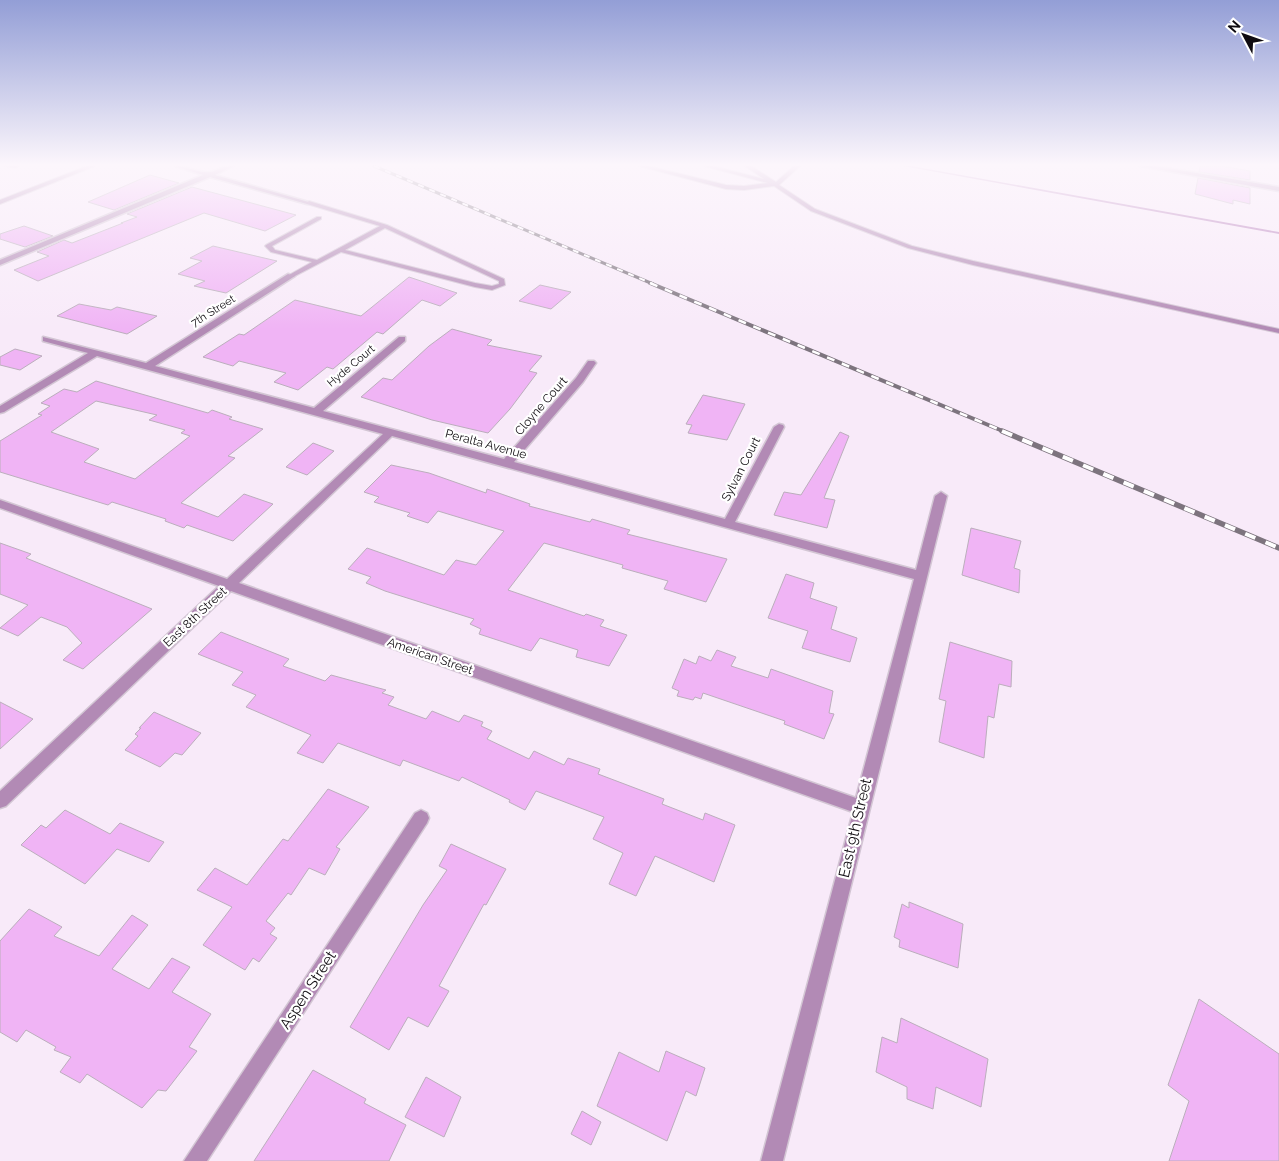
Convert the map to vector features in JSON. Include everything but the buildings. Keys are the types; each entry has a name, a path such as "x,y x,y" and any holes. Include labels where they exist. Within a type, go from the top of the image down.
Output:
{"street":[{"path":"0,263 102,220"},
{"name":"7th Street","path":"146,367 291,276"},
{"name":"Peralta Avenue","path":"46,339 920,576"},
{"name":"Hyde Court","path":"316,412 402,339"},
{"path":"0,410 95,353"},
{"name":"Cloyne Court","path":"506,464 580,380 591,363"},
{"name":"Sylvan Court","path":"728,524 778,427"},
{"name":"East 8th Street","path":"0,801 390,433"},
{"name":"East 9th Street","path":"772,1161 940,496"},
{"name":"American Street","path":"0,504 860,807"},
{"name":"Aspen Street","path":"195,1161 421,818"}],"lane":[{"path":"315,220 268,246 273,251 318,262"},
{"path":"340,250 474,285 492,288 502,285 502,280 385,226 366,220"},
{"path":"839,220 910,247 973,263 1279,331"},
{"path":"291,276 385,226"}],"waterway":[{"path":"1207,220 1279,233"}],"railway":[{"path":"502,220 653,284"},
{"path":"650,283 1005,432"},
{"path":"1002,431 1279,548"}]}
